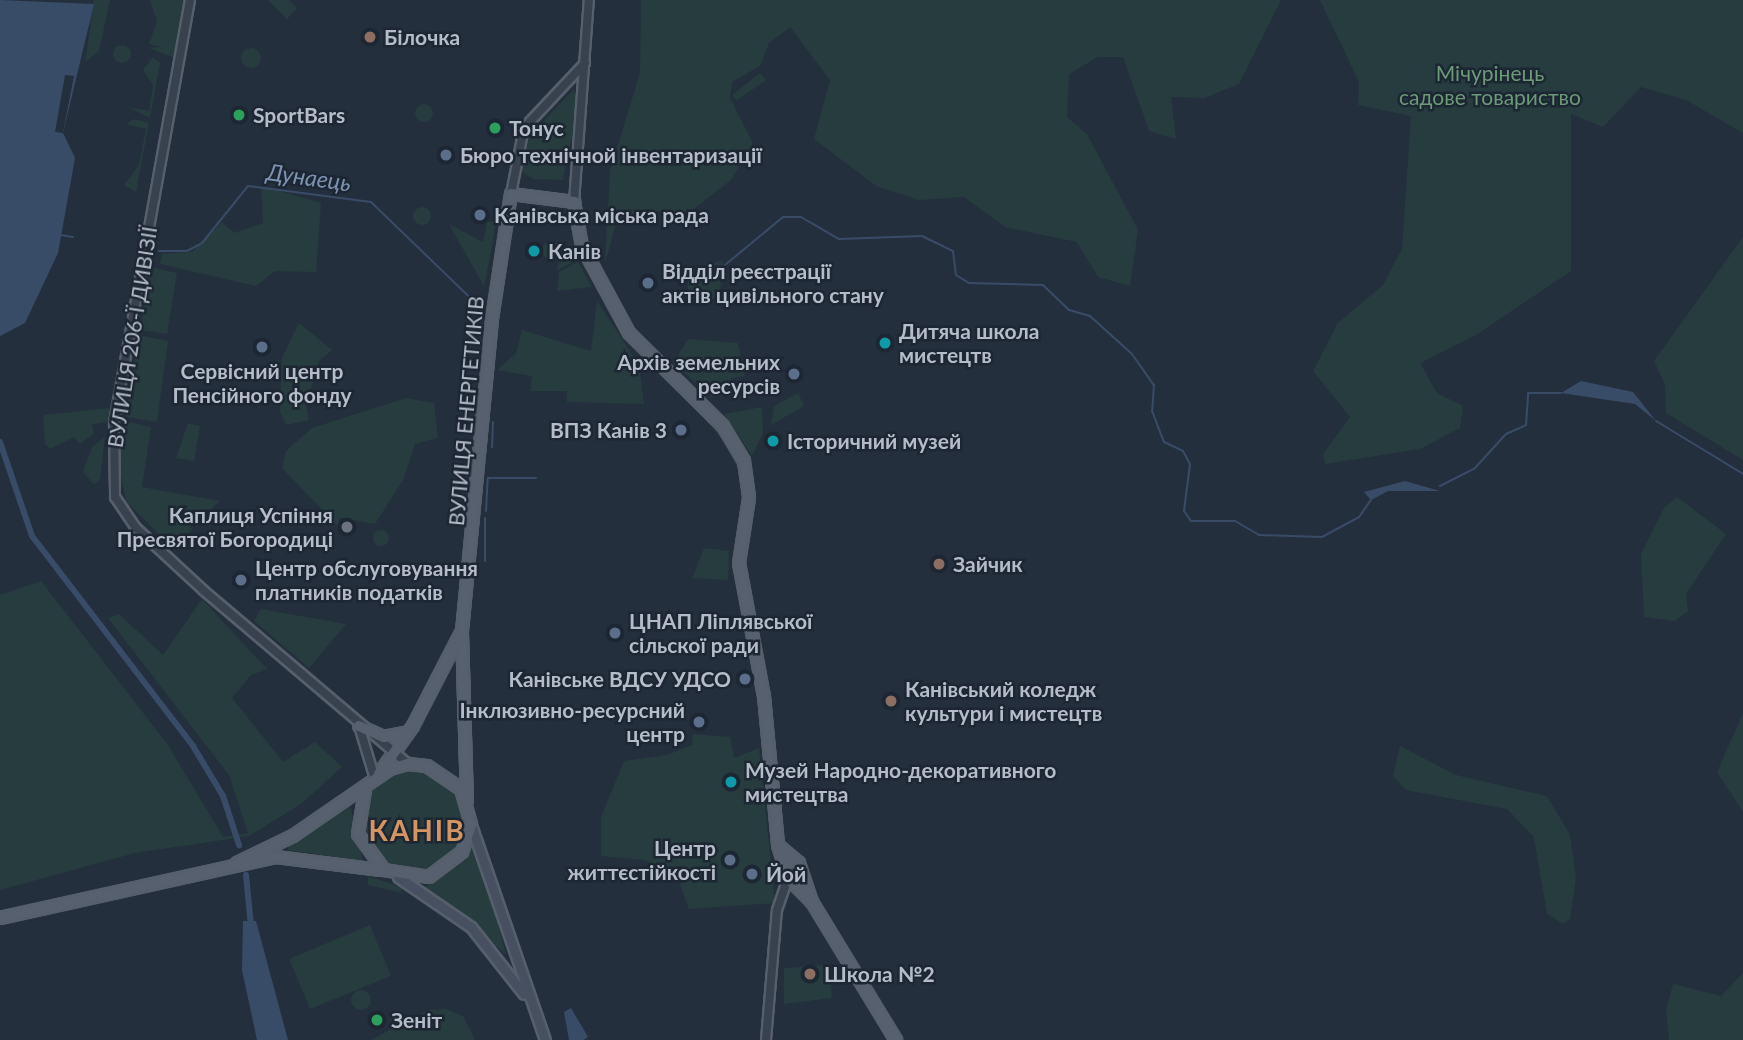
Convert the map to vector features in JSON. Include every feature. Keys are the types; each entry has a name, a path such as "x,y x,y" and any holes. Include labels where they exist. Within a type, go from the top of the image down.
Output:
{"main road":[{"path":"511,194 574,202 582,246 629,333 723,426 737,445 749,484 739,563 757,639 780,848 788,877 812,902 896,1040"},
{"name":"ВУЛИЦЯ ЕНЕРГЕТИКІВ","path":"467,802 461,631 492,319 511,194"},
{"name":"ВУЛИЦЯ ЕНЕРГЕТИКІВ","path":"375,779 409,732 461,631"},
{"path":"359,726 384,737 409,732"},
{"path":"237,863 365,791 375,779 408,764 450,777 467,802 471,825 545,1040"},
{"path":"365,791 358,834 384,870"},
{"path":"398,877 442,872 462,852 471,825"},
{"path":"780,848 799,863 812,902"},
{"path":"0,918 237,863 311,858 384,870 471,927 533,1006"}],"street":[{"name":"ВУЛИЦЯ 206-Ї ДИВІЗІЇ","path":"190,0 114,423 115,497 135,527 359,726 408,764"},
{"path":"574,202 589,0"},
{"path":"511,194 524,128 585,63"},
{"path":"359,726 375,779"},
{"path":"766,1040 777,910 788,877"}],"green space":[{"path":"94,0 110,0 99,51 85,62"},
{"path":"150,0 190,0 177,59 149,48 162,47 149,44 157,21"},
{"path":"268,0 289,0 297,8 287,19"},
{"path":"641,0 1281,0 1239,84 1204,98 1171,97 1176,139 1149,131 1123,57 1098,57 1069,74 1067,117 1087,134 1138,230 1130,286 1098,277 1077,242 1005,227 964,197 919,200 876,186 814,139 830,80 790,27 769,43 760,66 732,82 730,98 753,143 731,180 690,212 660,211 616,224 605,263 610,171 640,73"},
{"name":"Мічурінець садове товариство","path":"1320,0 1743,0 1743,133 1686,100 1641,87 1603,127 1571,114 1571,271 1476,335 1420,363 1437,393 1463,406 1460,428 1420,449 1325,464 1323,454 1350,417 1313,371 1338,323 1383,285 1402,249 1411,116 1358,105 1359,82"},
{"path":"122,45 128,48 131,54 128,60 122,63 116,60 113,54 116,48"},
{"path":"247,48 255,48 261,58 255,68 247,68 241,62 241,54"},
{"path":"153,57 160,63 150,118 128,107 149,111 153,85 143,70"},
{"path":"760,73 766,80 737,100 732,95"},
{"path":"574,89 579,104 563,180 533,179 521,171 530,135"},
{"path":"424,104 430,107 433,113 430,119 424,122 418,119 415,113 418,107"},
{"path":"134,119 149,123 136,192 124,185 139,165 146,129 126,124"},
{"path":"261,186 321,203 316,272 275,271 256,286 160,264 162,254 192,252 222,222 234,233 263,223"},
{"path":"422,207 428,210 431,216 428,222 422,225 416,222 413,216 416,210"},
{"path":"496,221 484,286 449,224 483,242 487,222"},
{"path":"1743,237 1743,460 1666,413 1665,385 1654,361"},
{"path":"551,241 557,244 560,250 557,256 551,259 545,256 542,250 545,244"},
{"path":"571,245 579,259 557,270 561,251"},
{"path":"723,260 720,292 707,304 688,301 688,272"},
{"path":"578,262 592,287 557,291 559,272"},
{"path":"151,267 177,273 167,334 140,330"},
{"path":"597,301 639,365 644,404 567,402 567,391 530,391 532,376 497,370 516,353 522,330 591,351"},
{"path":"299,323 332,350 319,361 306,406 309,420 286,425 280,412 282,358"},
{"path":"138,335 168,341 157,422 126,417"},
{"path":"688,339 738,343 745,376 731,378 731,396 712,397 673,363"},
{"path":"798,393 804,406 771,425 774,406"},
{"path":"406,398 434,403 438,438 415,444 403,480 375,524 340,518 338,526 282,468 286,451 312,428"},
{"path":"692,404 729,443 744,482 724,442"},
{"path":"762,407 763,433 752,456 724,414"},
{"path":"111,408 107,422 92,424 94,433 80,444 74,437 50,449 45,444 43,415"},
{"path":"124,421 151,427 142,487 220,501 201,518 182,516 192,529 175,551 126,501 117,455"},
{"path":"188,423 200,426 194,461 176,458"},
{"path":"105,437 100,479 94,485 83,472 92,447"},
{"path":"1677,497 1726,534 1686,594 1688,611 1675,621 1644,617 1641,554 1664,508"},
{"path":"381,530 387,532 387,544 381,546 375,544 373,538 375,532"},
{"path":"704,548 729,551 728,580 692,578"},
{"path":"41,581 168,745 223,837 248,833 229,775 108,618 119,614 163,655 202,599 267,669 251,675 232,698 283,762 315,742 342,767 301,804 249,836 135,853 0,890 0,595"},
{"path":"261,609 346,624 309,668 254,621"},
{"path":"1743,713 1743,812 1717,772"},
{"path":"693,734 730,737 734,758 759,748 775,903 689,909 677,876 644,860 601,856 601,817 624,761 667,755 692,745"},
{"path":"1400,746 1456,775 1547,796 1570,835 1576,878 1570,919 1563,924 1547,914 1534,837 1507,809 1406,790 1393,776"},
{"path":"413,769 433,773 450,784 461,801 465,821 461,841 450,858 433,869 413,873 393,869 376,858 365,841 361,821 365,801 376,784 393,773"},
{"path":"350,805 363,861 288,850 288,845"},
{"path":"468,848 478,850 506,954 423,888 452,869"},
{"path":"368,876 401,887 402,893 368,885"},
{"path":"370,925 391,976 310,1009 289,959"},
{"path":"828,965 832,998 784,1004 784,968"},
{"path":"1743,973 1743,1040 1669,1040 1666,1010 1673,984 1721,996"},
{"path":"361,990 368,993 371,1000 368,1007 361,1010 354,1007 351,1000 354,993"},
{"path":"446,1009 463,1016 475,1040 371,1040 428,1010"}],"water":[{"path":"0,0 94,4 63,133 75,158 58,253 25,323 0,336"},
{"path":"1581,381 1633,392 1656,421 1635,404 1561,393"},
{"path":"1405,481 1440,491 1388,491 1371,500 1364,492"},
{"path":"243,921 256,921 288,1040 257,1040 242,970"},
{"path":"571,1008 588,1037 583,1040 569,1040 564,1012"}],"pier":[{"path":"65,75 74,76 63,133 55,132"}],"waterway":[{"path":"583,26 584,0"},
{"name":"Дунаець","path":"159,251 187,251 202,243 248,186 371,202 483,310"},
{"name":"Дунаець","path":"725,265 783,217 801,217 839,239 922,236 953,251 956,275 969,283 1043,285 1069,310 1090,316 1132,354 1154,385 1152,411 1164,442 1183,451 1190,464 1184,511 1191,521 1235,521 1259,535 1322,537 1359,517 1371,500"},
{"name":"Дунаець","path":"60,235 73,237"},
{"name":"Дунаець","path":"1440,486 1475,468 1506,434 1526,425 1528,393 1561,393"},
{"name":"Дунаець","path":"1656,421 1743,474"},
{"path":"492,447 493,422"},
{"path":"0,442 32,536 193,746 223,796 239,845"},
{"path":"486,511 488,478 536,478"},
{"path":"485,518 485,561"},
{"path":"246,875 251,926"}],"place":[{"name":"Білочка","path":"370,37"},
{"name":"SportBars","path":"239,115"},
{"name":"Тонус","path":"495,128"},
{"name":"Бюро технічной інвентаризації","path":"446,155"},
{"name":"Канівська міська рада","path":"480,215"},
{"name":"Канів","path":"534,251"},
{"name":"Відділ реєстрації актів цивільного стану","path":"648,283"},
{"name":"Дитяча школа мистецтв","path":"885,343"},
{"name":"Сервісний центр Пенсійного фонду","path":"262,347"},
{"name":"Архів земельних ресурсів","path":"794,374"},
{"name":"ВПЗ Канів 3","path":"681,430"},
{"name":"Історичний музей","path":"773,441"},
{"name":"Каплиця Успіння Пресвятої Богородиці","path":"347,527"},
{"name":"Зайчик","path":"939,564"},
{"name":"Центр обслуговування платників податків","path":"241,580"},
{"name":"ЦНАП Ліплявської сільскої ради","path":"615,633"},
{"name":"Канівське ВДСУ УДСО","path":"745,679"},
{"name":"Канівський коледж культури і мистецтв","path":"891,701"},
{"name":"Інклюзивно-ресурсний центр","path":"699,722"},
{"name":"Музей Народно-декоративного мистецтва","path":"731,782"},
{"name":"Центр життєстійкості","path":"730,860"},
{"name":"Йой","path":"752,874"},
{"name":"Школа №2","path":"810,974"},
{"name":"Зеніт","path":"377,1020"}],"district":[{"name":"КАНІВ","path":"417,830"}]}
